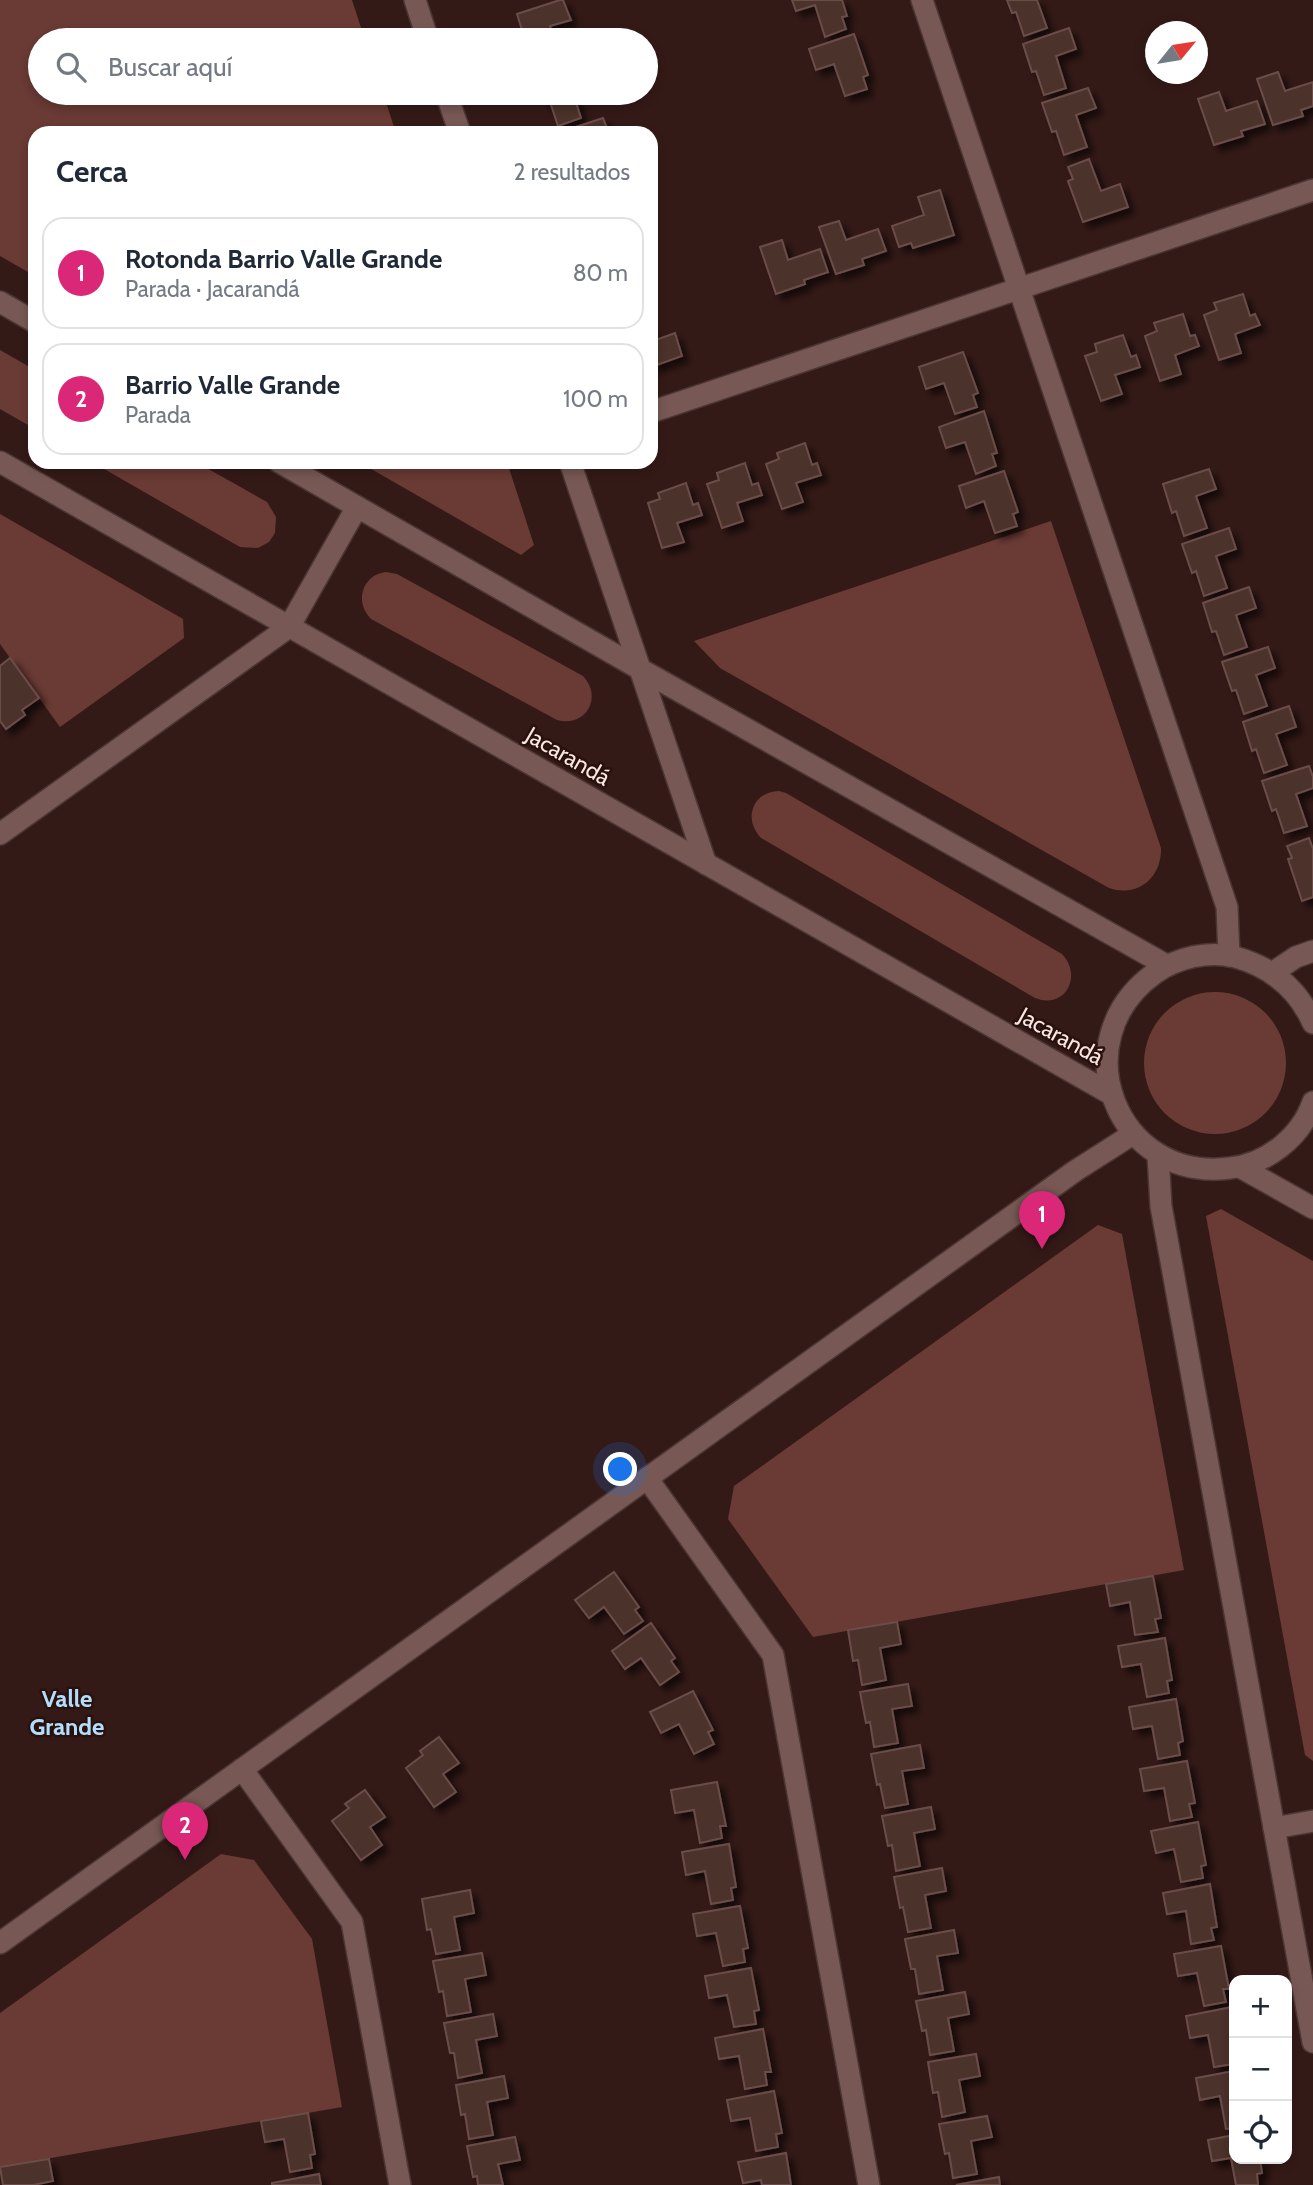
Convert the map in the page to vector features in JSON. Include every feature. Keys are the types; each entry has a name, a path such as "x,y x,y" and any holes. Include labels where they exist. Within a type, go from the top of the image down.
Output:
{"street":[{"path":"415,0 424,28"},
{"path":"922,0 1227,907 1229,956"},
{"path":"450,105 458,126"},
{"path":"658,410 1313,190"},
{"path":"0,302 28,318"},
{"name":"Jacarandá","path":"0,462 1111,1094"},
{"path":"291,469 1166,965"},
{"path":"572,469 706,864"},
{"path":"0,834 289,627 357,507"},
{"path":"1272,972 1296,957 1313,951"},
{"name":"Jacarandá","path":"1313,1023 1291,988 1272,972 1229,956 1186,958 1166,965 1142,983 1122,1006 1110,1034 1106,1064 1116,1108 1133,1134 1158,1155 1184,1166 1212,1171 1240,1167 1268,1156 1291,1138 1309,1114 1313,1102"},
{"path":"0,1943 1075,1171 1133,1134"},
{"path":"1158,1155 1161,1206 1313,2042"},
{"path":"1240,1167 1313,1209"},
{"path":"647,1478 773,1655 869,2185"},
{"path":"242,1769 352,1922 400,2185"},
{"path":"1274,1828 1313,1821"}],"shaded area":[{"path":"0,0 352,0 361,28 28,28 28,105 387,105 394,126 28,126 28,272 0,256"},
{"path":"0,350 28,366 28,425 0,409"},
{"path":"104,469 208,469 267,502 276,517 275,533 269,542 258,548 240,547"},
{"path":"371,469 509,469 534,545 521,555"},
{"path":"0,514 183,619 184,638 60,727 0,644"},
{"path":"1051,521 1161,848 1153,876 1146,883 1130,890 1109,888 720,668 694,641"},
{"path":"386,572 397,574 583,676 591,693 588,709 576,719 557,720 371,619 363,605 363,590 371,578"},
{"path":"779,791 1062,954 1071,972 1068,989 1055,999 1035,998 761,838 752,823 753,808 762,796"},
{"path":"1215,992 1242,997 1265,1013 1281,1036 1286,1063 1281,1090 1265,1113 1242,1129 1215,1134 1188,1129 1165,1113 1149,1090 1144,1063 1149,1036 1165,1013 1188,997"},
{"path":"1221,1209 1313,1261 1313,1761 1305,1755 1206,1216"},
{"path":"1098,1225 1122,1234 1184,1570 813,1637 728,1519 734,1486"},
{"path":"221,1854 254,1860 312,1939 342,2107 0,2167 0,2013"}],"building":[{"path":"563,0 571,20 550,26 551,28 521,28 517,14"},
{"path":"792,0 842,0 847,16 842,17 846,29 825,37 815,5 796,11"},
{"path":"1007,0 1037,0 1047,28 1024,36 1016,12 1012,13"},
{"path":"1069,28 1076,49 1056,56 1066,88 1044,95 1036,71 1032,72 1023,44"},
{"path":"854,34 868,75 863,77 867,89 845,96 834,64 816,70 809,49"},
{"path":"1278,72 1285,91 1313,82 1313,106 1301,110 1303,116 1273,125 1257,79"},
{"path":"1088,88 1096,108 1076,115 1087,147 1064,155 1042,103"},
{"path":"1219,92 1226,111 1257,101 1265,124 1241,131 1243,136 1214,145 1198,99"},
{"path":"551,105 577,105 581,118 558,126"},
{"path":"603,118 606,126 579,126"},
{"path":"1089,159 1101,191 1120,184 1128,207 1083,222 1068,181 1073,179 1068,167"},
{"path":"940,190 954,235 913,248 911,243 899,247 892,226 924,215 918,197"},
{"path":"839,221 846,240 878,229 886,251 862,259 864,265 836,274 819,227"},
{"path":"782,240 788,260 820,249 828,272 776,294 760,247"},
{"path":"1243,294 1250,316 1255,314 1260,325 1235,334 1241,353 1219,360 1204,315 1217,310 1214,303"},
{"path":"1183,314 1190,336 1195,335 1199,346 1175,355 1181,374 1160,381 1145,336 1157,331 1154,323"},
{"path":"675,333 682,356 658,365 658,339"},
{"path":"1123,335 1131,357 1136,355 1140,367 1115,375 1122,394 1101,401 1085,356 1097,352 1095,344"},
{"path":"963,352 978,393 973,395 977,407 955,414 944,383 926,389 919,367"},
{"path":"984,411 997,453 992,454 996,466 976,474 965,442 946,448 939,427"},
{"path":"805,443 812,465 817,463 821,475 796,483 803,502 782,509 766,464 779,459 777,453"},
{"path":"745,463 752,485 758,483 762,495 737,503 743,521 722,528 707,484 719,480 717,473"},
{"path":"1209,469 1216,489 1196,496 1207,528 1184,536 1176,511 1172,513 1163,484"},
{"path":"1004,471 1018,512 1013,514 1017,526 995,533 984,501 966,508 959,486"},
{"path":"686,483 693,505 698,503 702,515 677,523 684,542 662,548 648,503 660,499 658,493"},
{"path":"1229,528 1236,549 1216,556 1227,588 1204,596 1196,571 1192,573 1182,544"},
{"path":"1249,587 1256,608 1236,615 1247,647 1224,655 1216,631 1212,632 1203,603"},
{"path":"1268,647 1275,668 1256,675 1267,706 1244,714 1222,662"},
{"path":"10,658 39,698 22,710 25,715 6,729 0,721 0,666"},
{"path":"1289,706 1296,727 1276,734 1287,765 1264,773 1256,749 1252,751 1243,722"},
{"path":"1309,766 1313,788 1296,794 1307,826 1284,833 1276,809 1272,811 1262,781"},
{"path":"1309,838 1313,849 1313,897 1302,901 1288,859 1292,858 1287,846"},
{"path":"614,1572 639,1607 635,1610 643,1621 624,1634 604,1607 589,1618 575,1600"},
{"path":"1153,1576 1161,1618 1155,1619 1158,1632 1135,1635 1130,1602 1110,1606 1106,1584"},
{"path":"897,1622 901,1644 880,1648 886,1680 862,1685 858,1660 853,1661 848,1630"},
{"path":"651,1623 675,1658 671,1661 679,1672 660,1685 641,1658 625,1669 612,1651"},
{"path":"1165,1638 1172,1680 1167,1681 1169,1693 1147,1697 1141,1664 1122,1667 1118,1646"},
{"path":"908,1684 912,1706 892,1709 898,1743 874,1747 870,1722 866,1723 860,1692"},
{"path":"693,1691 713,1730 708,1732 714,1744 694,1754 679,1724 661,1733 650,1712"},
{"path":"1176,1699 1183,1741 1178,1743 1180,1755 1158,1759 1152,1726 1133,1729 1129,1707"},
{"path":"439,1737 459,1763 443,1774 456,1792 434,1807 406,1768 423,1755 420,1751"},
{"path":"920,1745 924,1768 902,1771 908,1804 885,1808 871,1754"},
{"path":"1187,1761 1195,1803 1189,1804 1192,1817 1170,1821 1164,1788 1144,1791 1140,1769"},
{"path":"717,1782 726,1826 720,1826 722,1838 700,1843 694,1810 675,1813 671,1790"},
{"path":"365,1790 385,1817 370,1827 382,1845 361,1860 332,1821 349,1808 345,1804"},
{"path":"931,1807 935,1829 914,1833 920,1866 896,1871 892,1845 888,1846 882,1816"},
{"path":"1198,1822 1206,1865 1201,1866 1203,1878 1181,1882 1174,1849 1156,1853 1151,1831"},
{"path":"729,1844 736,1887 731,1888 733,1900 711,1904 705,1871 686,1875 682,1852"},
{"path":"942,1868 946,1891 925,1895 931,1928 908,1932 894,1877"},
{"path":"1210,1884 1217,1927 1211,1928 1214,1940 1191,1944 1186,1911 1167,1914 1163,1893"},
{"path":"470,1890 474,1913 454,1917 460,1950 436,1954 431,1929 427,1930 422,1899"},
{"path":"740,1906 748,1948 743,1949 745,1962 723,1966 716,1933 697,1936 693,1914"},
{"path":"954,1930 958,1953 937,1956 943,1990 919,1994 915,1969 911,1969 905,1939"},
{"path":"1221,1946 1229,1989 1223,1989 1226,2002 1204,2006 1197,1973 1178,1976 1174,1954"},
{"path":"482,1953 486,1975 465,1979 471,2012 447,2016 443,1991 439,1992 433,1961"},
{"path":"751,1968 759,2010 754,2011 756,2024 734,2027 727,1995 709,1998 705,1976"},
{"path":"965,1992 969,2014 948,2018 954,2051 930,2055 926,2030 922,2031 916,2001"},
{"path":"1229,2008 1229,2065 1214,2067 1208,2035 1190,2038 1186,2016"},
{"path":"493,2014 497,2036 476,2040 482,2073 458,2078 454,2053 450,2053 444,2023"},
{"path":"763,2029 771,2072 765,2072 767,2085 745,2089 739,2056 719,2059 715,2038"},
{"path":"976,2054 980,2076 959,2080 965,2112 942,2117 938,2092 933,2093 928,2062"},
{"path":"1229,2072 1229,2129 1226,2129 1220,2096 1200,2100 1196,2078"},
{"path":"504,2076 508,2098 487,2102 493,2135 469,2139 465,2114 461,2115 456,2085"},
{"path":"774,2091 782,2133 776,2134 778,2147 756,2151 750,2118 731,2121 727,2100"},
{"path":"308,2113 315,2154 310,2155 312,2168 290,2172 284,2139 265,2142 261,2121"},
{"path":"987,2116 992,2137 971,2141 977,2174 953,2178 949,2153 945,2154 939,2124"},
{"path":"1229,2136 1229,2158 1212,2161 1208,2140"},
{"path":"515,2137 520,2160 498,2164 503,2185 478,2185 477,2176 473,2177 467,2146"},
{"path":"786,2153 791,2185 762,2185 761,2180 743,2183 738,2162"},
{"path":"49,2159 53,2181 33,2185 3,2185 0,2167"},
{"path":"1232,2164 1261,2164 1262,2173 1257,2174 1258,2185 1236,2185"},
{"path":"319,2174 321,2185 272,2185 272,2183"},
{"path":"999,2177 1000,2185 956,2185"}],"place":[{"name":"Rotonda Barrio Valle Grande","path":"1042,1249"},
{"name":"Barrio Valle Grande","path":"185,1860"}],"district":[{"name":"Valle Grande","path":"67,1713"}]}
